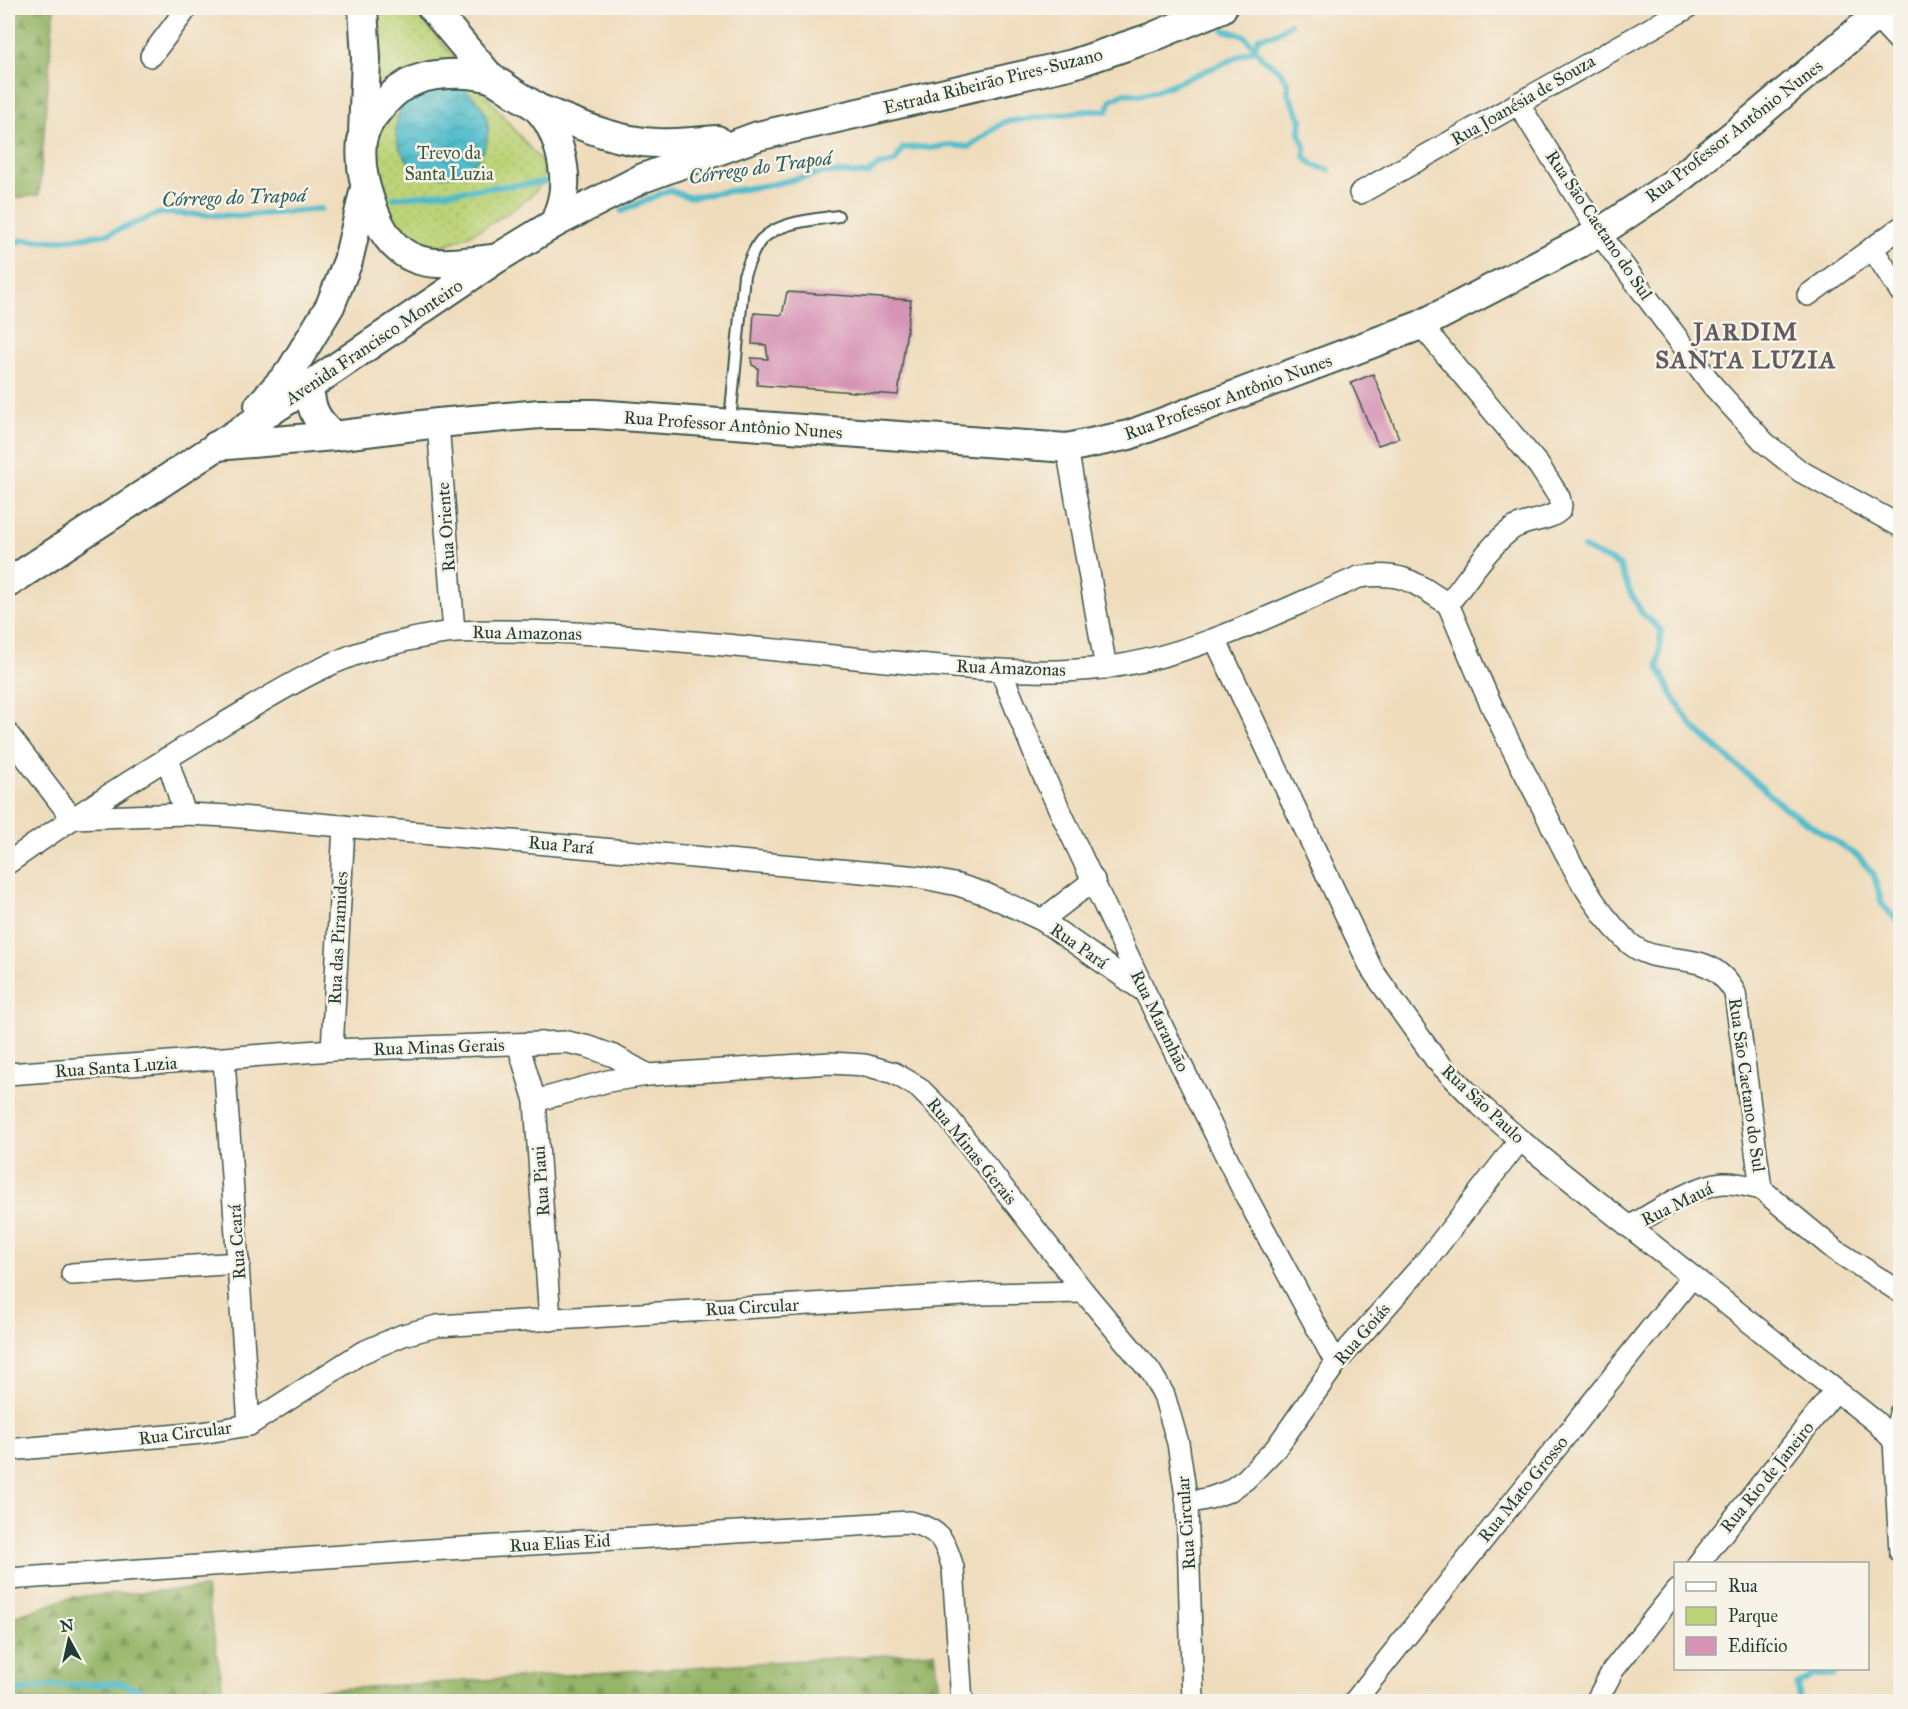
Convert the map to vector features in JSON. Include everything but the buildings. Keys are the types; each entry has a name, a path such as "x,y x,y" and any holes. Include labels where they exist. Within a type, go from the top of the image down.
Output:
{"main road":[{"path":"224,441 290,372 330,306 348,261 364,188 362,139 366,58 363,8"},
{"path":"432,8 492,78 537,108 579,125 623,138 655,143 758,136"},
{"name":"Estrada Ribeirão Pires-Suzano","path":"758,136 1073,64 1150,38 1222,8"},
{"name":"Rua Professor Antônio Nunes","path":"224,441 334,436 438,423 540,414 596,414 1067,448 1130,435 1421,325 1599,233 1675,182 1880,12"},
{"path":"362,139 370,118 392,94 408,83 435,75 459,73 492,78"},
{"path":"537,108 553,131 561,153 564,177 563,200 555,223"},
{"name":"Avenida Francisco Monteiro","path":"8,583 309,386 496,259 555,223 643,178 758,136"},
{"path":"364,188 390,240 401,251 420,262 446,265 496,259"},
{"path":"309,386 314,415 334,436"}],"street":[{"path":"151,56 188,8"},
{"name":"Rua Joanésia de Souza","path":"1360,192 1687,8"},
{"path":"1880,12 1900,42"},
{"name":"Rua São Caetano do Sul","path":"1518,103 1599,233 1713,386 1764,443 1800,471 1900,526"},
{"path":"1808,295 1900,228"},
{"path":"1872,248 1900,291"},
{"path":"1421,325 1539,466 1560,497 1561,506 1554,516 1528,522 1507,533 1448,604"},
{"name":"Rua Oriente","path":"438,423 454,632"},
{"path":"1067,448 1106,668"},
{"name":"Rua Amazonas","path":"8,863 72,818 167,758 275,694 334,663 383,645 454,632 584,633 1001,671 1055,672 1106,668 1158,657 1215,639 1359,577 1377,574 1410,579 1448,604"},
{"name":"Rua São Caetano do Sul","path":"1448,604 1498,719 1582,885 1624,939 1635,948 1652,955 1712,966 1728,981 1735,993 1761,1189 1834,1250 1900,1292"},
{"name":"Rua São Paulo","path":"1215,639 1372,970 1436,1060 1479,1104 1520,1140 1876,1422 1898,1443"},
{"name":"Rua Maranhão","path":"1001,671 1041,770 1145,992 1246,1196 1336,1363"},
{"path":"8,734 72,818"},
{"path":"167,758 185,814"},
{"name":"Rua Pará","path":"72,818 185,814 229,816 919,877 958,885 986,894 1042,920 1145,992"},
{"name":"Rua das Piramides","path":"332,1050 344,826"},
{"name":"Rua Pará","path":"1042,920 1094,880"},
{"name":"Rua Minas Gerais","path":"224,1059 332,1050 567,1042 614,1056 648,1074"},
{"name":"Rua Piaui","path":"518,1044 535,1101 550,1320"},
{"name":"Rua Santa Luzia","path":"8,1074 224,1059"},
{"name":"Rua Ceará","path":"224,1059 249,1425"},
{"name":"Rua Minas Gerais","path":"535,1101 608,1081 648,1074 831,1063 865,1065 894,1073 918,1087 948,1116 1084,1292"},
{"name":"Rua Goiás","path":"1187,1503 1219,1494 1246,1479 1276,1448 1336,1363 1426,1261 1520,1140"},
{"name":"Rua Mauá","path":"1629,1227 1697,1190 1713,1184 1726,1182 1761,1189"},
{"path":"72,1274 239,1263"},
{"name":"Rua Mato Grosso","path":"1354,1701 1692,1277"},
{"name":"Rua Circular","path":"8,1450 201,1433 249,1425 361,1353 403,1335 437,1326 981,1294 1084,1292 1150,1371 1164,1395 1179,1443 1187,1503 1193,1701"},
{"name":"Rua Rio de Janeiro","path":"1699,1562 1835,1391"},
{"path":"1900,1413 1898,1443 1900,1552"},
{"name":"Rua Elias Eid","path":"8,1579 429,1550 909,1522 937,1533 947,1546 953,1568 962,1701"},
{"path":"1596,1701 1613,1670 1674,1594"}],"lane":[{"path":"730,425 744,275 751,258 762,240 783,226 838,216"}],"green space":[{"path":"8,8 54,8 39,195 8,199"},
{"name":"Trevo da Santa Luzia","path":"375,8 413,8 544,165 544,176 536,190 515,208 462,238 429,249 418,248 406,242 387,227 378,182 373,109"},
{"path":"206,1588 224,1696 935,1652 941,1701 8,1701 8,1619 72,1597"}],"water":[{"path":"442,84 459,88 474,98 484,113 488,130 484,147 474,162 459,172 442,176 425,172 410,162 400,147 396,130 400,113 410,98 425,88"}],"waterway":[{"name":"Córrego do Trapoá","path":"622,211 669,190 689,197 770,185 825,172 868,174 877,166 895,162 903,148 950,145 969,147 1004,122 1087,111 1107,111 1111,100 1125,93 1139,95 1156,91 1215,67 1253,50 1259,37 1275,34 1290,24"},
{"path":"1224,30 1245,36 1263,59 1279,70 1288,83 1288,94 1301,118 1300,135 1305,146 1305,157 1313,165 1329,170"},
{"path":"394,198 544,182"},
{"name":"Córrego do Trapoá","path":"8,244 23,240 53,241 108,234 160,213 239,216 321,209"},
{"path":"1584,548 1619,565 1642,613 1661,630 1658,667 1692,726 1785,808 1859,857 1874,875 1882,904 1900,924"},
{"path":"1799,1702 1797,1685 1814,1675 1833,1675 1839,1670"},
{"path":"8,1692 48,1686 121,1683 168,1702"}],"district":[{"name":"JARDIM SANTA LUZIA","path":"1746,346"}]}
